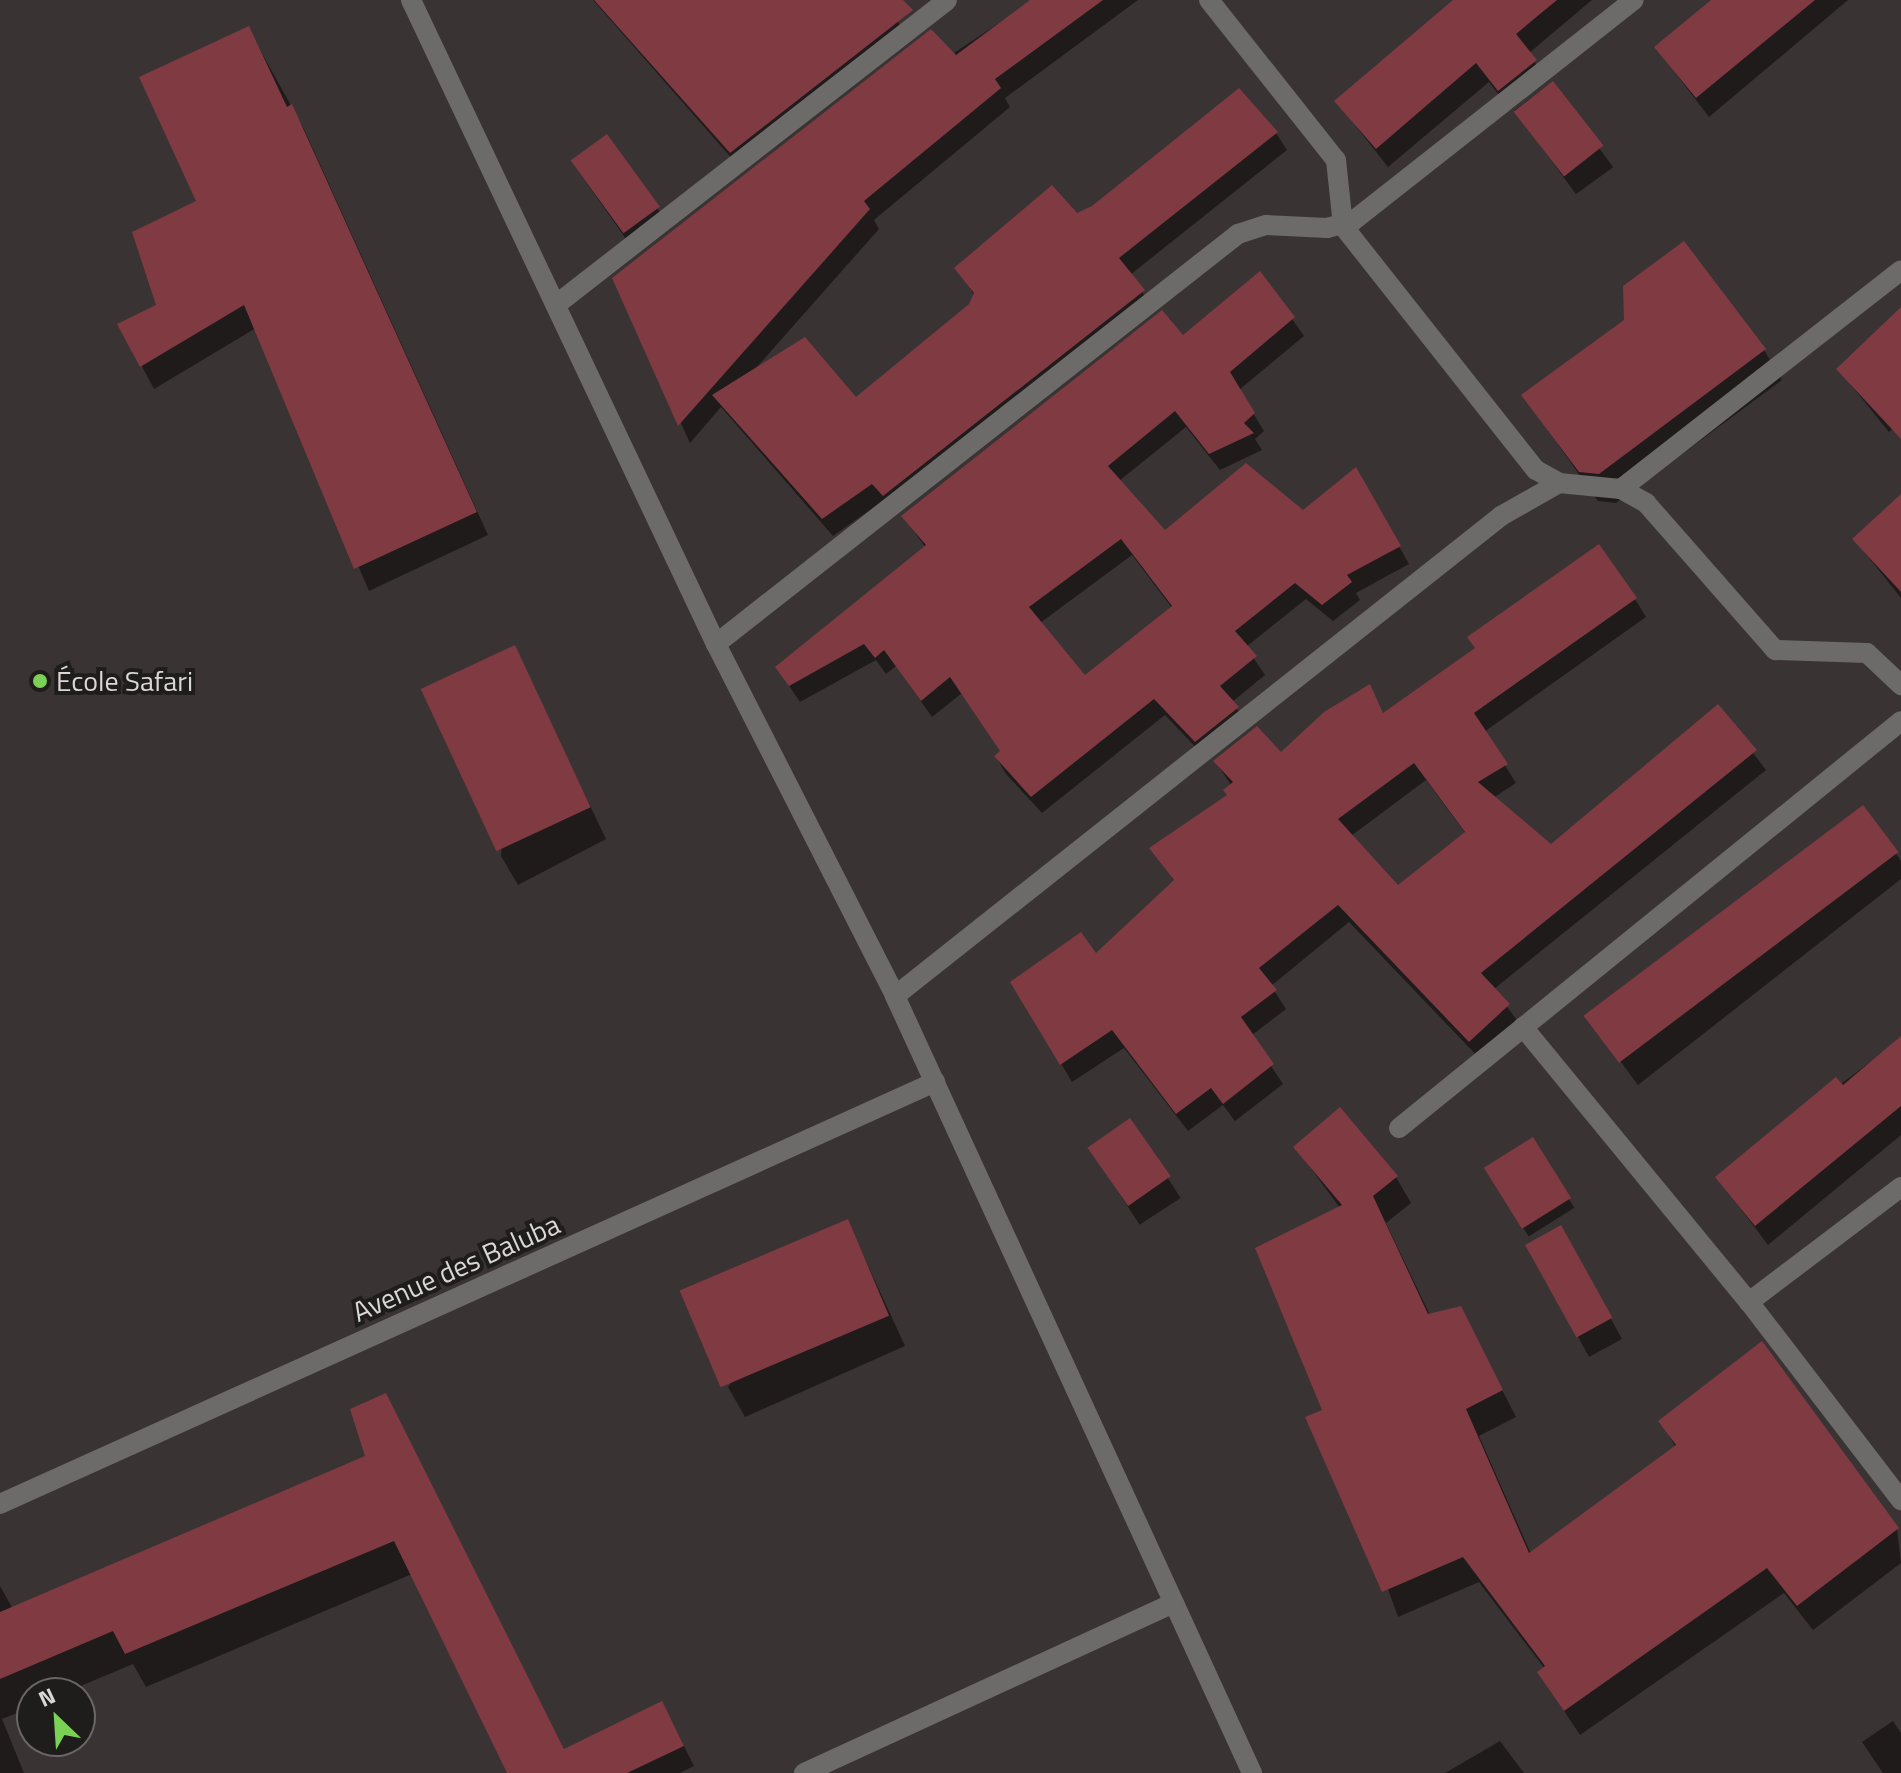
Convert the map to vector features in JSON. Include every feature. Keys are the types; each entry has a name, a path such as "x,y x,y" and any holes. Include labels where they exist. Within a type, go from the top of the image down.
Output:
{"street":[{"path":"411,0 716,644 895,996 1252,1773"},
{"path":"557,304 947,0"},
{"path":"1209,0 1336,160 1343,226 1536,470 1559,483 1621,489 1646,503 1775,650 1867,653 1901,685"},
{"path":"716,644 1238,234 1266,225 1343,226 1634,0"},
{"path":"1621,489 1901,270"},
{"path":"895,996 1501,516 1559,483"},
{"path":"1399,1128 1901,721"},
{"path":"1523,1027 1749,1302 1901,1500"},
{"name":"Avenue des Baluba","path":"0,1504 935,1082"},
{"path":"1749,1302 1901,1187"},
{"path":"804,1773 1174,1603"}],"building":[{"path":"594,0 903,0 913,10 730,153"},
{"path":"1030,0 1103,0 995,79 1001,88 864,201 870,209 678,426 612,278 931,29 956,55"},
{"path":"1453,0 1557,0 1516,34 1537,60 1498,91 1476,63 1376,149 1334,101"},
{"path":"1711,0 1815,0 1696,98 1654,47"},
{"path":"249,26 287,107 292,104 477,512 354,569 244,305 140,367 117,324 156,305 132,232 196,201 139,77"},
{"path":"1553,81 1603,146 1564,176 1514,112"},
{"path":"1239,88 1278,132 1119,258 1145,290 883,496 872,484 822,519 712,395 805,337 856,397 969,304 974,293 954,268 1052,185 1077,213 1092,206"},
{"path":"607,134 660,207 623,233 571,160"},
{"path":"1684,241 1766,349 1599,474 1579,472 1521,395 1624,320 1623,286"},
{"path":"1260,271 1295,317 1230,372 1255,413 1244,423 1254,433 1209,454 1175,411 1108,466 1165,530 1246,463 1303,510 1356,467 1401,546 1347,575 1352,582 1322,605 1295,583 1235,631 1257,656 1220,686 1239,707 1195,742 1154,699 1031,797 994,756 1000,751 950,677 921,701 884,650 875,658 864,644 789,686 775,667 926,545 901,516 1162,310 1183,335","holes":["1121,539 1172,606 1085,675 1029,607"]},
{"path":"1901,307 1901,439 1836,369"},
{"path":"1901,494 1901,592 1852,539"},
{"path":"1599,544 1637,598 1474,713 1508,764 1478,782 1551,844 1718,704 1757,750 1481,973 1510,1004 1469,1042 1338,905 1259,968 1277,990 1241,1017 1274,1064 1223,1104 1211,1088 1176,1114 1112,1030 1060,1065 1010,982 1081,932 1096,953 1174,880 1149,848 1227,795 1223,790 1233,782 1213,761 1257,726 1281,752 1324,712 1370,684 1383,713 1475,648 1467,637","holes":["1414,763 1465,832 1398,885 1338,819"]},
{"path":"515,645 591,807 496,851 421,689"},
{"path":"1863,805 1899,852 1619,1063 1583,1016"},
{"path":"1901,1036 1901,1106 1755,1226 1715,1177 1836,1077 1843,1085"},
{"path":"1340,1107 1398,1176 1373,1196 1428,1314 1461,1306 1503,1390 1466,1409 1529,1553 1676,1445 1658,1421 1762,1341 1899,1528 1797,1606 1767,1568 1564,1711 1537,1672 1545,1666 1463,1557 1382,1592 1305,1417 1322,1410 1255,1248 1342,1205 1293,1147"},
{"path":"1130,1118 1171,1176 1128,1206 1087,1148"},
{"path":"1533,1137 1571,1198 1522,1229 1484,1168"},
{"path":"848,1219 889,1316 721,1387 680,1291"},
{"path":"1561,1225 1612,1318 1577,1338 1525,1245"},
{"path":"386,1393 564,1749 662,1701 684,1746 627,1773 507,1773 394,1541 125,1654 113,1631 0,1679 0,1612 365,1456 350,1409"}],"place":[{"name":"École Safari","path":"40,681"}]}
